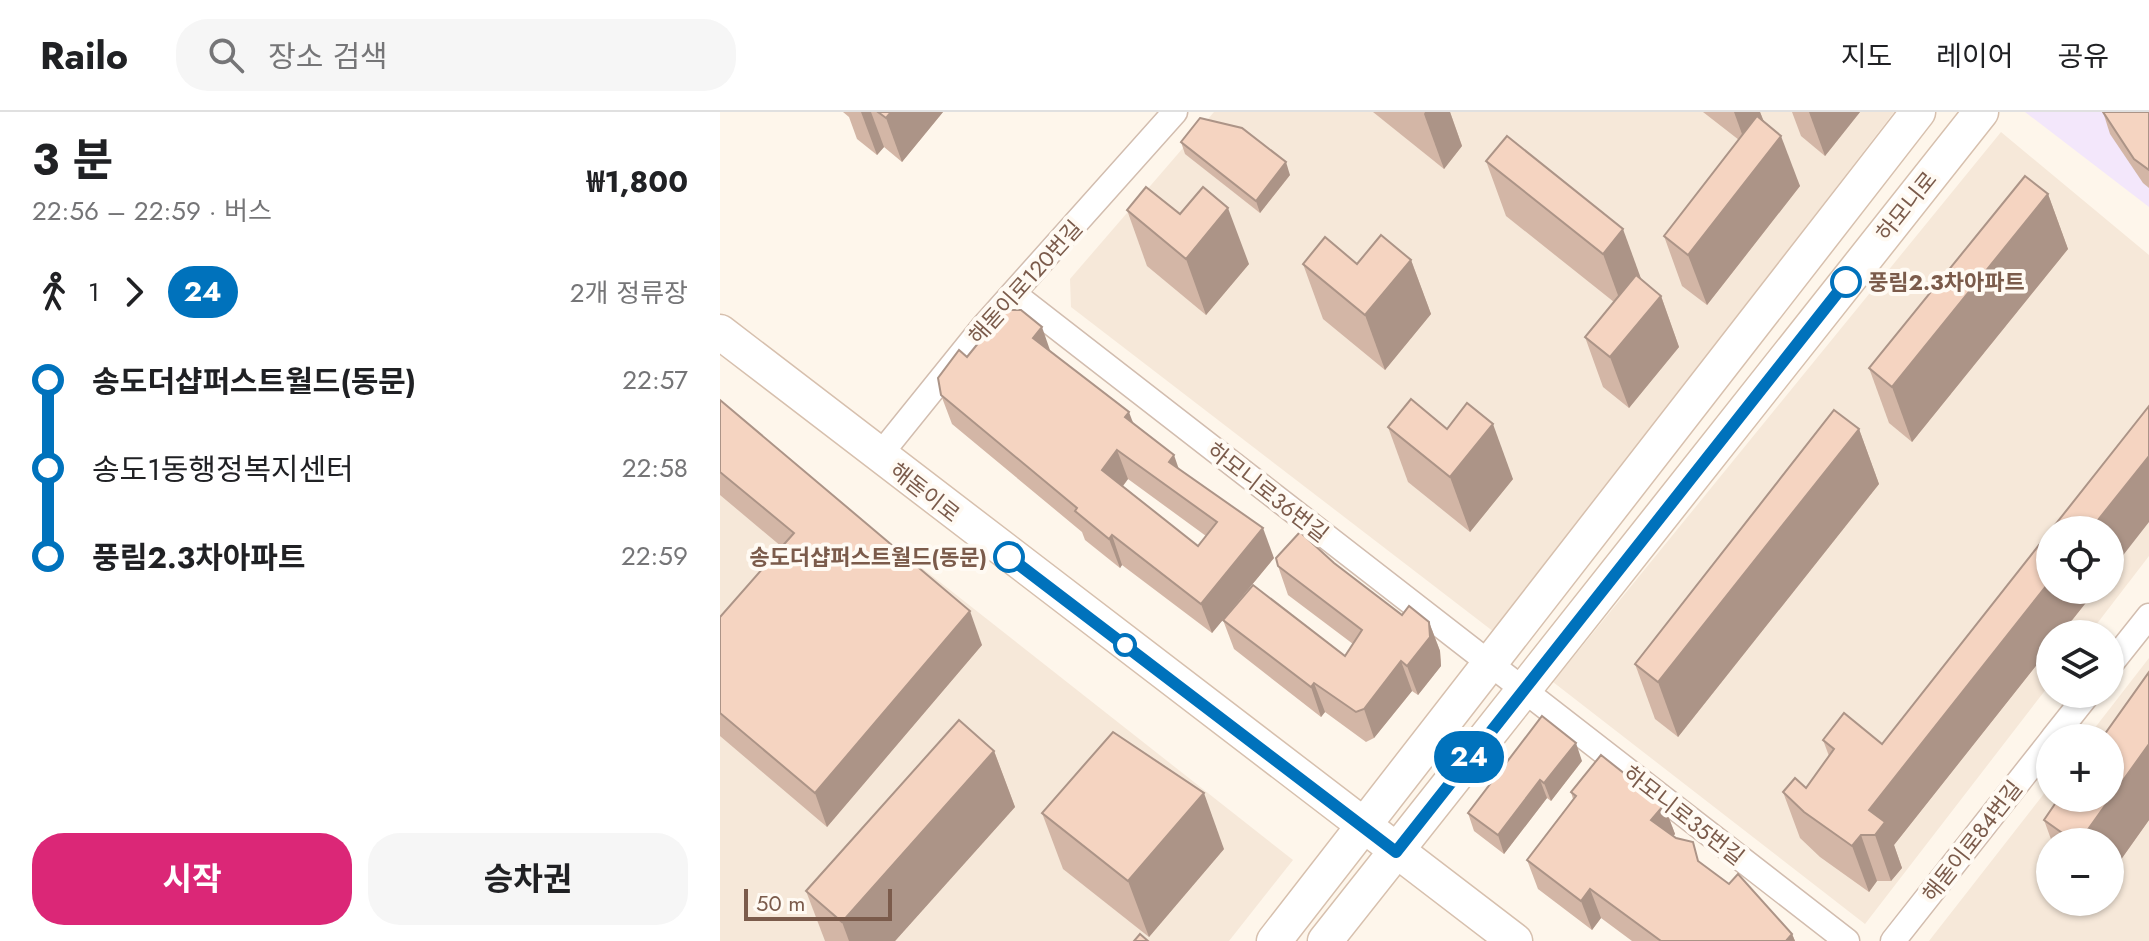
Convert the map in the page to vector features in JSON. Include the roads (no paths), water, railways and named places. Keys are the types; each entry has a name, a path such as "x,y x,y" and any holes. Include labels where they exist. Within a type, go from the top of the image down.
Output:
{"street":[{"name":"해돋이로120번길","path":"879,456 959,355 1175,112"},
{"path":"1274,941 1918,112"},
{"name":"하모니로","path":"1325,941 1521,689 1981,112"},
{"name":"하모니로36번길","path":"1014,294 1521,689"},
{"name":"해돋이로","path":"720,332 1363,828 1515,941"},
{"path":"2124,647 2149,616"},
{"name":"하모니로35번길","path":"1521,689 1847,941"},
{"name":"해돋이로84번길","path":"2064,724 2077,708"},
{"name":"해돋이로84번길","path":"1893,941 2036,759"}],"place":[{"name":"풍림2.3차아파트","path":"1846,282"},
{"name":"송도더샵퍼스트월드(동문)","path":"1009,557"}]}
